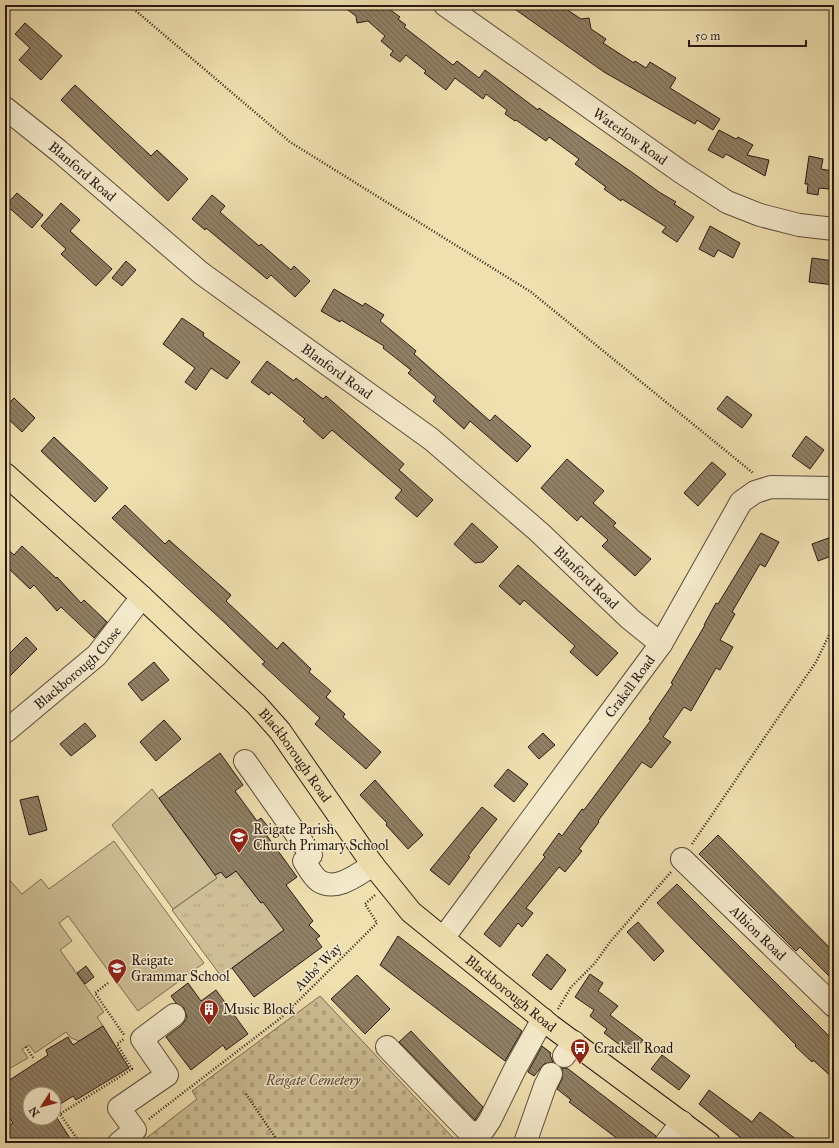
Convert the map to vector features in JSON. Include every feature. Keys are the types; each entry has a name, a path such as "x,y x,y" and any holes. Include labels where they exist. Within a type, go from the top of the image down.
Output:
{"main road":[{"name":"Blackborough Road","path":"5,474 142,597 256,704 280,730 373,865 411,912 444,937 547,1022 569,1049 682,1122 709,1143"}],"street":[{"name":"Waterlow Road","path":"445,5 681,172 727,202 760,214 786,221 834,229"},
{"name":"Blanford Road","path":"5,108 59,150 201,273 431,439 539,532 630,619 661,644"},
{"name":"Crakell Road","path":"444,937 661,644 741,502 755,492 771,487 834,488"},
{"name":"Blackborough Close","path":"5,732 97,655 142,597"},
{"path":"245,761 311,855 304,861 319,881 333,885 351,879 373,865"},
{"name":"Albion Road","path":"682,858 834,1006"},
{"path":"127,1136 119,1108 167,1074 142,1039 174,1014"},
{"path":"387,1047 468,1131 478,1133 484,1129 490,1120 515,1069 547,1022"},
{"path":"525,1143 545,1086 551,1074"},
{"path":"666,1143 682,1122"}],"path":[{"path":"129,5 290,142 531,292 771,487"},
{"path":"547,1022 571,987 595,964 610,942 657,890 682,858 816,662 834,625"},
{"name":"Aubs' Way","path":"127,1136 282,1018 377,923 365,904 387,883"},
{"path":"80,1143 60,1114 132,1069 117,1044 126,1038 95,993 108,983"},
{"path":"26,1047 34,1059"},
{"path":"246,1094 279,1143"}],"green space":[{"path":"152,789 217,878 173,909 112,825"},
{"path":"114,841 204,963 138,1011 68,916 59,923 72,941 60,950 104,1012 97,1017 103,1026 79,1041 71,1038 66,1032 35,1053 29,1045 22,1049 28,1058 5,1071 5,875 22,894 41,879 49,889"},
{"path":"236,871 261,903 275,893 284,930 221,976 172,910 217,878 215,875 221,872 226,878"},
{"name":"Reigate Cemetery","path":"320,996 458,1143 140,1143 197,1099 192,1091"}],"building":[{"path":"341,5 384,5 400,17 398,19 406,25 404,27 453,65 457,61 479,78 485,70 538,110 539,108 659,192 676,202 674,204 694,217 677,242 662,232 666,227 622,199 621,201 604,189 606,187 575,164 579,159 549,137 546,141 516,120 515,121 505,114 507,110 486,94 483,99 455,78 446,90 424,73 426,71 406,55 400,62 390,55 393,51 381,41 385,36 368,21 357,23 356,16"},
{"path":"509,5 560,5 581,19 589,18 591,29 606,39 603,43 634,63 635,61 646,68 650,62 676,78 670,88 720,119 713,130 697,120 695,124 604,72"},
{"path":"25,23 62,56 41,80 19,60 30,48 15,34"},
{"path":"75,85 151,156 157,150 188,179 168,201 61,100"},
{"path":"719,130 736,139 738,137 753,145 747,155 769,160 765,176 726,154 723,158 708,150"},
{"path":"809,156 823,159 821,169 832,171 829,189 819,188 818,195 807,193 808,184 805,184"},
{"path":"17,193 43,215 32,228 6,205"},
{"path":"212,195 225,206 220,212 259,246 261,244 291,270 294,266 310,281 295,297 271,275 267,279 206,228 205,230 192,219"},
{"path":"61,203 80,220 70,231 112,269 96,286 61,254 66,249 41,226"},
{"path":"710,226 740,243 733,258 718,250 714,257 699,249"},
{"path":"812,258 834,261 834,285 809,282"},
{"path":"126,261 136,270 122,286 112,278"},
{"path":"334,289 363,306 365,303 384,315 380,321 416,351 414,354 490,421 495,415 531,446 517,462 470,421 464,429 433,401 436,397 408,373 411,370 383,348 384,346 341,320 340,322 321,311"},
{"path":"182,318 204,333 203,336 240,362 227,379 211,368 196,390 185,382 195,368 163,344"},
{"path":"267,361 294,381 296,378 323,399 326,396 404,464 399,470 433,500 417,517 395,498 402,490 332,430 323,439 303,421 305,419 271,392 269,395 251,382"},
{"path":"727,396 752,415 742,428 717,409"},
{"path":"14,398 35,418 22,432 5,416 5,407"},
{"path":"806,436 824,450 810,469 792,456"},
{"path":"54,437 108,488 95,502 41,451"},
{"path":"567,459 604,491 593,503 616,523 613,526 651,559 635,576 602,546 608,540 581,516 577,521 541,488"},
{"path":"712,462 726,474 698,506 684,493"},
{"path":"125,505 165,544 169,540 231,595 226,601 277,649 283,642 311,669 309,672 331,691 326,697 345,714 343,717 381,752 366,769 315,724 320,718 262,664 265,662 112,518"},
{"path":"472,523 498,547 483,562 475,563 454,544"},
{"path":"761,533 779,542 765,567 760,564 732,612 735,614 720,640 733,647 720,670 716,668 691,711 684,707 663,737 671,742 651,768 642,762 579,849 582,851 565,872 559,867 526,908 533,913 522,927 518,923 500,947 484,934 545,857 543,855 559,833 562,836 582,809 584,810 651,720 649,719 673,684 671,683 716,603 718,604"},
{"path":"834,536 834,555 818,561 812,544"},
{"path":"22,546 56,578 57,577 81,603 84,600 107,622 94,638 61,607 57,611 34,585 30,589 5,565 5,547 14,555"},
{"path":"518,565 618,653 597,676 570,652 575,646 524,600 520,605 499,586"},
{"path":"26,637 37,649 5,681 5,658"},
{"path":"154,662 169,680 142,701 128,684"},
{"path":"164,720 181,739 156,761 140,742"},
{"path":"85,723 96,736 71,756 60,744"},
{"path":"543,733 555,745 539,759 528,747"},
{"path":"220,753 243,785 235,791 257,821 261,818 270,829 265,833 297,877 286,885 313,921 309,925 320,936 316,939 322,947 254,997 232,968 284,930 263,902 261,903 236,871 226,878 221,872 215,875 159,798"},
{"path":"508,769 528,784 514,802 494,786"},
{"path":"375,780 423,835 408,849 386,825 387,823 360,795"},
{"path":"38,796 47,830 29,835 20,800"},
{"path":"482,807 497,819 468,856 470,857 449,885 430,870"},
{"path":"718,835 834,952 834,981 800,947 796,951 699,854"},
{"path":"677,884 834,1041 834,1079 813,1060 812,1062 795,1046 796,1045 657,903"},
{"path":"638,922 664,951 654,961 627,932"},
{"path":"398,936 522,1031 505,1061 380,965"},
{"path":"547,954 566,970 551,990 532,975"},
{"path":"86,966 94,977 85,984 77,973"},
{"path":"590,974 603,983 598,991 618,1006 610,1015 643,1040 632,1054 604,1033 607,1029 590,1016 594,1010 575,997"},
{"path":"357,975 390,1009 365,1034 331,999"},
{"name":"Music Block","path":"188,983 201,1001 216,990 248,1034 226,1050 223,1045 191,1070 166,1037 182,1025 187,1018 184,1008 176,1003 171,996"},
{"path":"103,1026 129,1068 76,1100 73,1096 62,1103 62,1086 22,1086 22,1126 62,1126 73,1143 5,1143 5,1128 13,1123 5,1110 5,1083 48,1055 46,1050 68,1037 73,1045"},
{"path":"411,1031 483,1107 475,1120 399,1042"},
{"path":"542,1046 551,1053 550,1055 553,1062 544,1064 534,1076 528,1072"},
{"path":"662,1055 690,1076 679,1090 651,1069"},
{"path":"562,1068 567,1068 656,1136 654,1143 623,1143 569,1102 571,1100 557,1089 562,1079"},
{"path":"709,1090 752,1122 760,1112 801,1143 747,1143 699,1104"}],"place":[{"name":"Reigate Parish Church Primary School","path":"239,854"},
{"name":"Reigate Grammar School","path":"117,985"},
{"name":"Music Block","path":"209,1026"},
{"name":"Crackell Road","path":"580,1065"}]}
